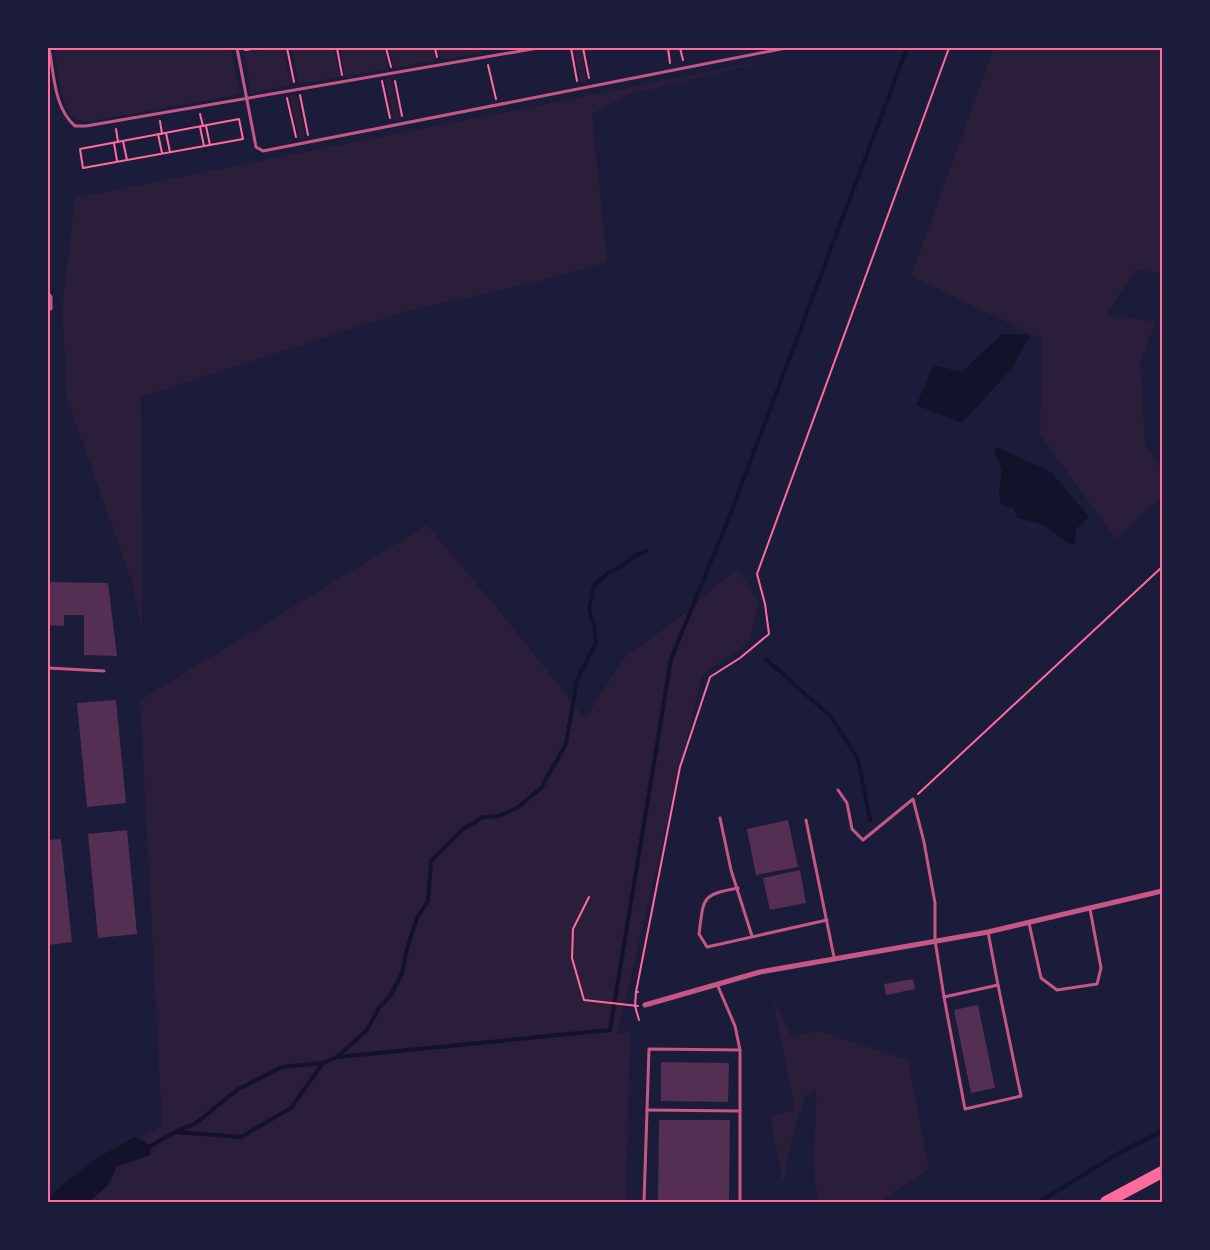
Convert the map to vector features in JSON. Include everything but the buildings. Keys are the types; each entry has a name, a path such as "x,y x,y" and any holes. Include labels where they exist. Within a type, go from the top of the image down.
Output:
{"highway":[{"path":"1106,1202 1162,1172"}],"street":[{"path":"645,1005 760,972 834,957 988,932 1162,891"}],"lane":[{"path":"49,48 65,117 75,126 114,122 538,48"},
{"path":"237,50 256,147 263,152 786,48"},
{"path":"48,292 51,309"},
{"path":"48,668 104,671"},
{"path":"838,790 847,803 852,829 863,840 913,800 924,842 935,903 934,940 965,1109 1021,1096 988,932"},
{"path":"720,818 731,870 752,936"},
{"path":"806,820 834,957"},
{"path":"738,888 713,892 704,901 699,934 707,947 827,920"},
{"path":"1028,923 1041,978 1057,990 1097,984 1101,968 1090,909"},
{"path":"717,984 735,1026 740,1050 740,1202"},
{"path":"944,997 998,985"},
{"path":"644,1202 649,1049 740,1050"},
{"path":"647,1110 740,1111"}],"path":[{"path":"237,50 260,48"},
{"path":"287,48 310,142"},
{"path":"337,48 344,82"},
{"path":"386,48 404,123"},
{"path":"435,48 438,65"},
{"path":"570,48 578,88"},
{"path":"583,48 591,86"},
{"path":"668,48 672,70"},
{"path":"680,48 684,68"},
{"path":"636,992 680,767 710,678 740,658 769,634 765,604 757,574 949,48"},
{"path":"487,57 497,104"},
{"path":"381,75 392,125"},
{"path":"286,92 297,144"},
{"path":"199,107 210,145"},
{"path":"158,114 162,134"},
{"path":"239,120 243,139 83,168 80,149 203,126 239,120"},
{"path":"114,122 118,142"},
{"path":"203,126 204,146"},
{"path":"166,133 170,152"},
{"path":"158,134 162,153"},
{"path":"123,141 127,160"},
{"path":"114,142 117,162"},
{"path":"913,800 958,755 1162,567"},
{"path":"590,897 573,929 572,958 584,1000 635,1006 645,1005"}],"shaded area":[{"path":"54,48 231,48 240,94 88,122 81,121 70,114 64,100"},
{"path":"283,48 291,85 251,93 244,53"},
{"path":"291,48 334,48 340,77 299,84"},
{"path":"340,48 384,48 388,69 345,76"},
{"path":"389,48 433,48 436,60 394,68"},
{"path":"438,48 480,48 481,53 441,60"},
{"path":"573,48 581,48 587,82 581,83"},
{"path":"994,48 1162,48 1162,273 1135,270 1107,314 1156,322 1140,362 1145,444 1162,470 1162,496 1116,539 1040,435 1042,339 911,276"},
{"path":"782,57 628,95 592,114 607,262 537,282 407,311 141,397 142,629 132,582 67,399 62,309 75,198"},
{"path":"391,78 400,119 394,120 385,79"},
{"path":"297,95 305,137 299,139 290,96"},
{"path":"1002,334 1030,335 1013,367 962,423 916,405 934,365 962,372"},
{"path":"997,447 1051,472 1089,517 1076,529 1075,544 1071,545 1044,525 1016,517 1014,508 1001,505 999,495 1002,469 994,451"},
{"path":"427,525 507,620 585,719 623,659 680,617 738,568 759,604 749,642 702,675 617,1035 630,1032 626,1202 89,1202 108,1185 117,1166 141,1159 151,1146 141,1137 162,1126 140,700"},
{"path":"772,996 792,1037 819,1031 908,1060 929,1169 878,1202 820,1202 814,1174 816,1091 805,1096 789,1150 783,1184 770,1115 795,1110"},
{"path":"135,1137 151,1146 151,1155 117,1166 108,1185 89,1202 48,1202 48,1197 95,1159"}],"waterway":[{"path":"337,1057 610,1030 671,659 730,515 907,48"},
{"path":"147,1148 175,1132 196,1123 237,1090 282,1067 323,1063 337,1057 367,1030 379,1008 391,995 402,973 417,918 428,901 431,861 462,830 483,817 499,816 517,808 541,788 566,744 577,680 596,643 594,625 589,609 594,585 608,573 621,567 636,555 647,551"},
{"path":"766,659 831,717 858,759 870,820"},
{"path":"176,1132 241,1137 291,1108 323,1063"},
{"path":"1039,1202 1119,1153 1162,1131"}]}
